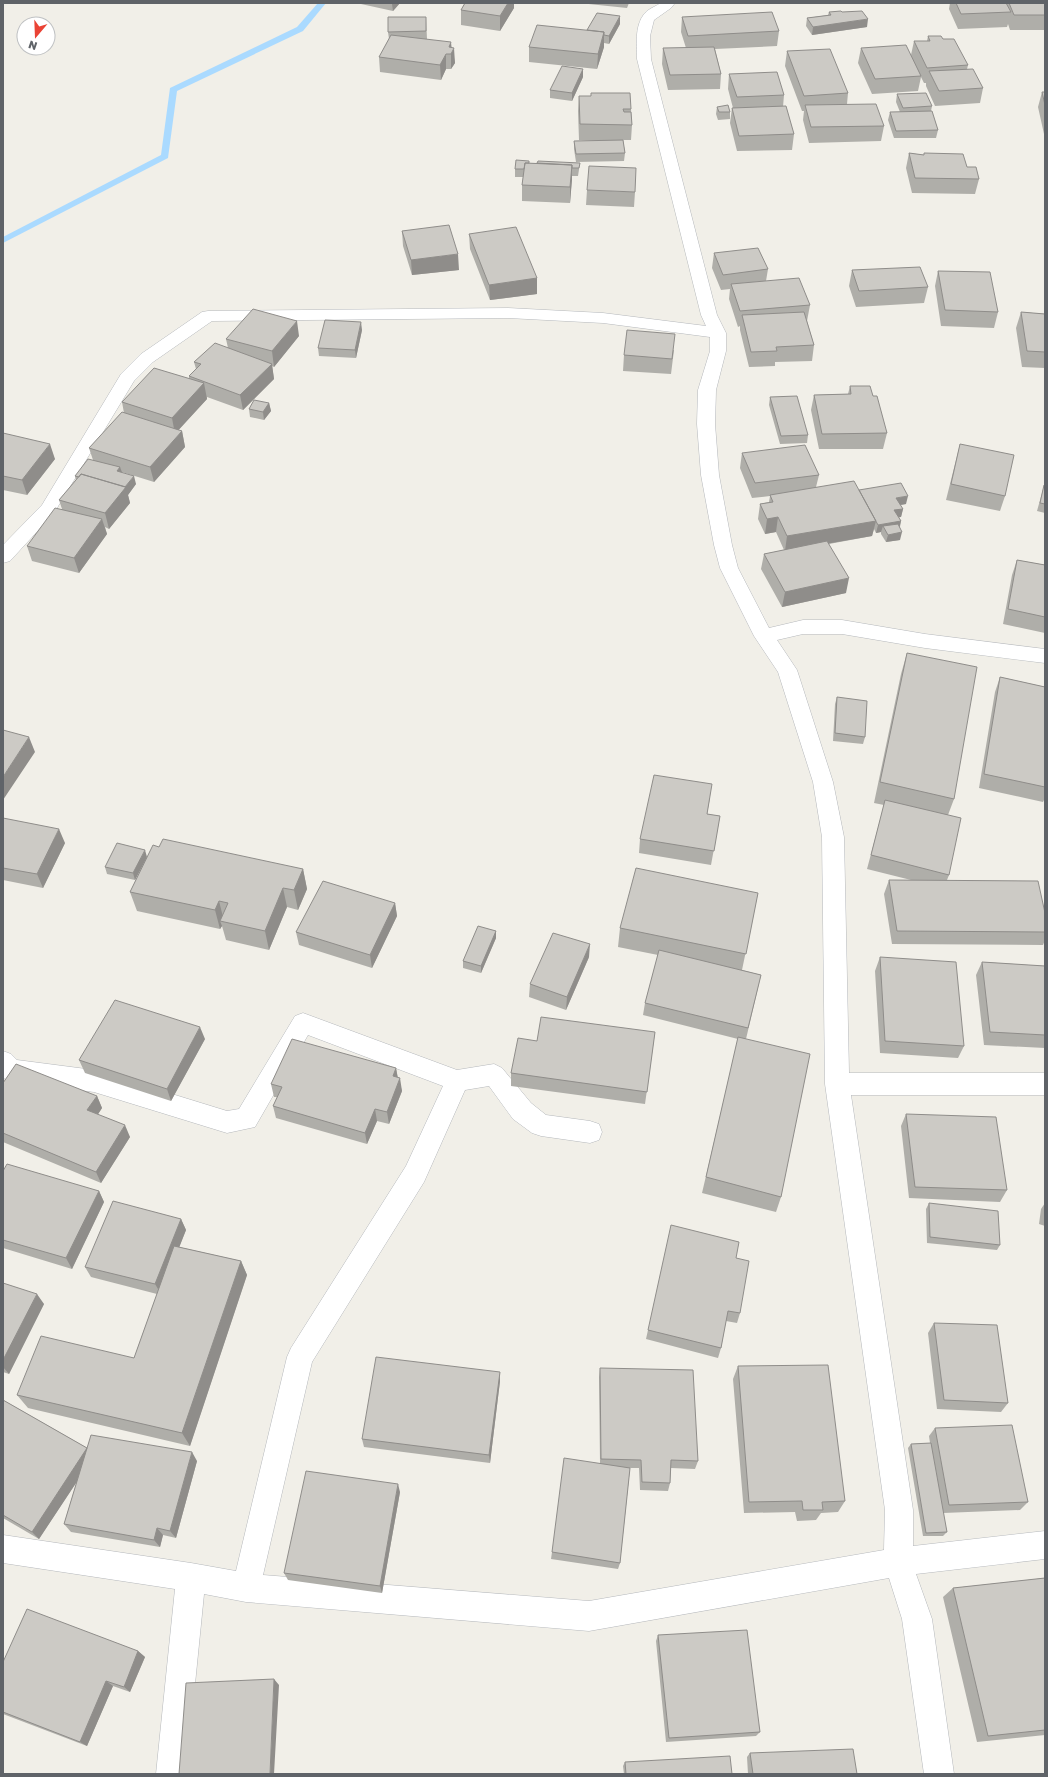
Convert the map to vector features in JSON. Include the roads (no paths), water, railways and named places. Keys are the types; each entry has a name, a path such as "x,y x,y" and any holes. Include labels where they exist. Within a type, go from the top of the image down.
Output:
{"street":[{"path":"668,3 666,6 650,15 645,23 644,59 709,315 718,333 718,351 707,390 706,424 710,475 723,545 729,568 764,636 787,670 823,782 833,837 837,1084 899,1510 898,1562 917,1619 940,1774"},
{"path":"3,556 48,509 127,378 146,358 208,316 508,313 603,318 718,333"},
{"path":"764,636 803,627 842,627 925,641 1045,656"},
{"path":"3,1061 11,1070 94,1081 227,1122 246,1119 304,1023 457,1081 494,1075 522,1111 541,1125 590,1132"},
{"path":"246,1588 300,1357 415,1174 457,1081"},
{"path":"837,1084 1045,1084"},
{"path":"3,1549 191,1577 246,1588 589,1616 898,1562 1045,1545"},
{"path":"170,1774 191,1577"}],"waterway":[{"path":"3,240 165,156 173,90 300,29 322,3"}]}
